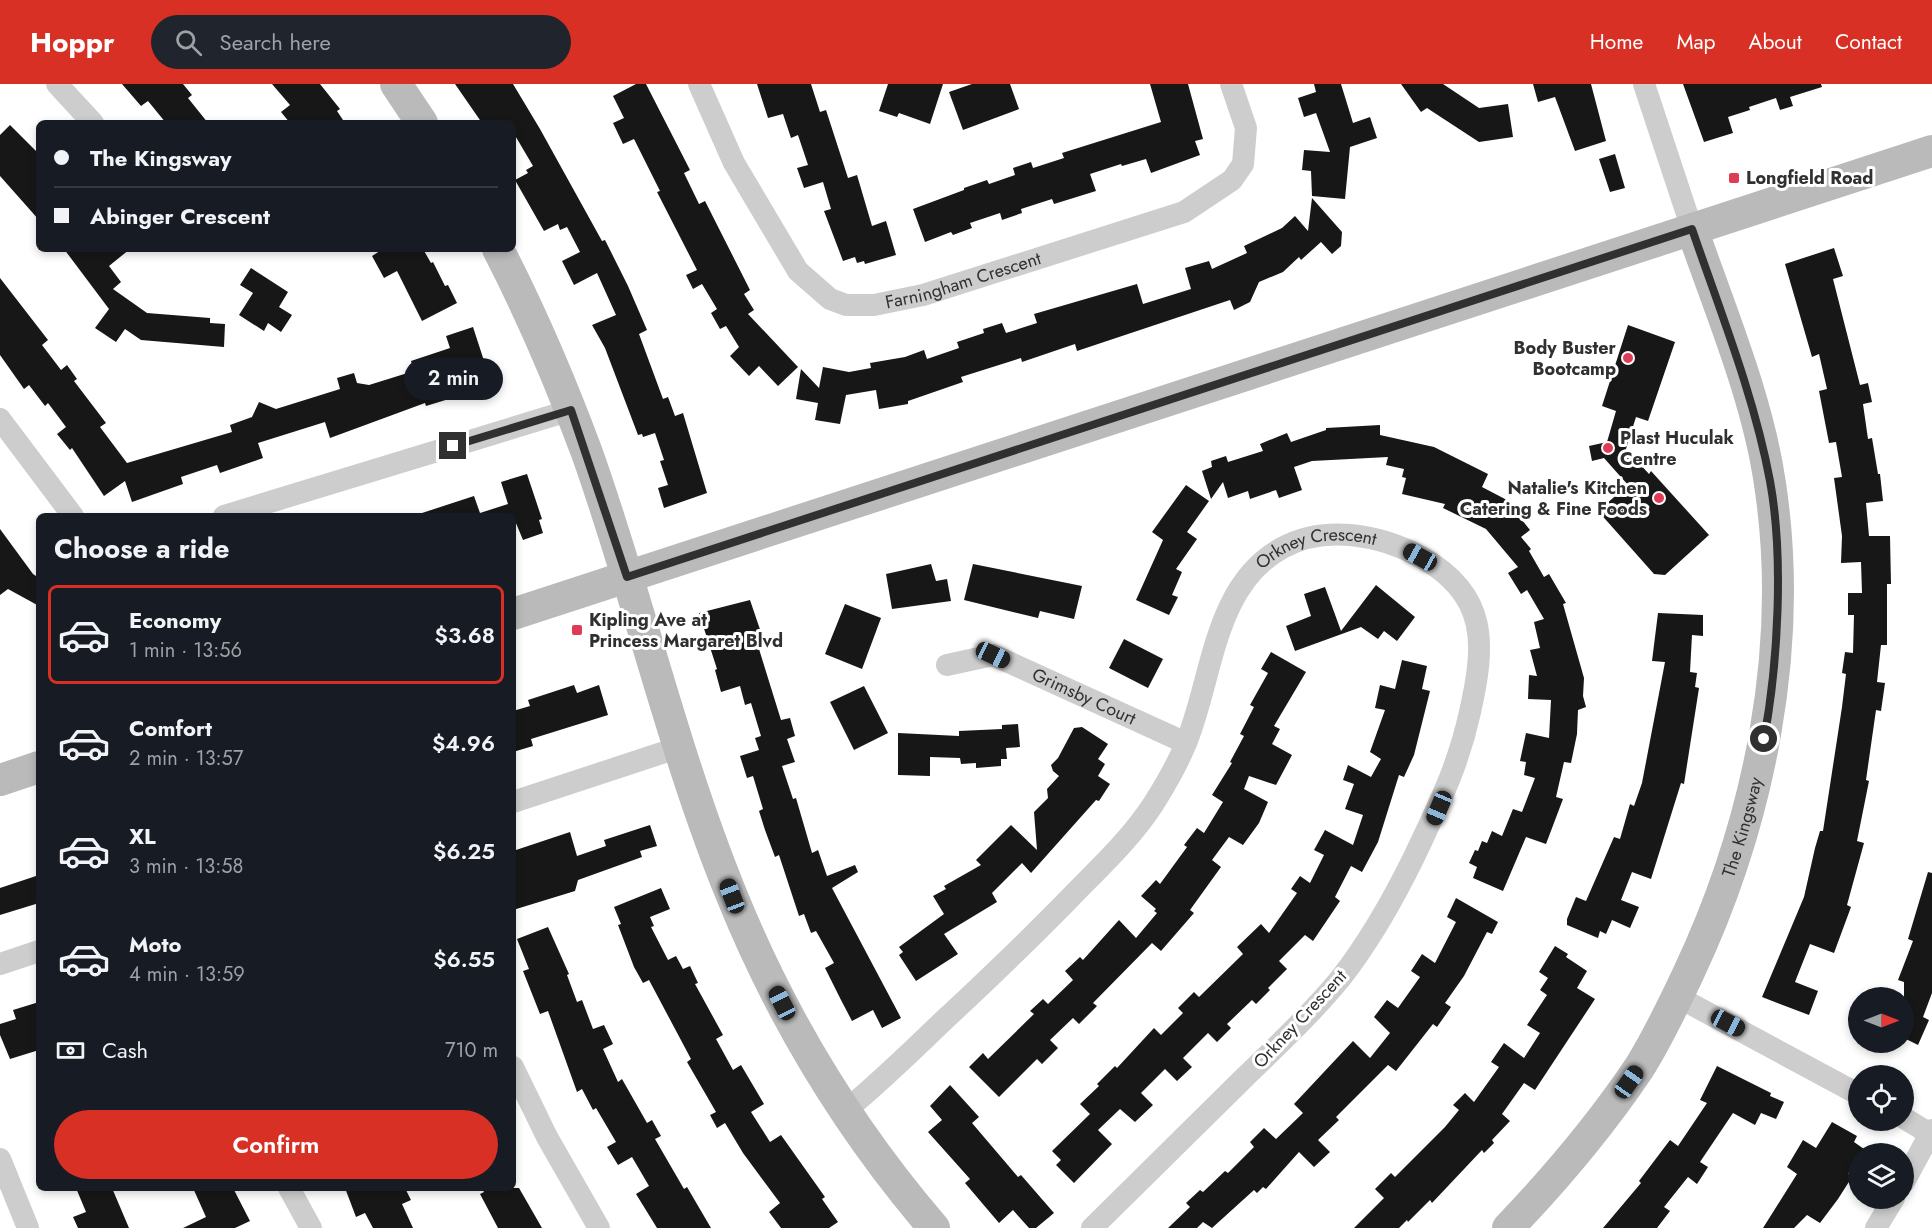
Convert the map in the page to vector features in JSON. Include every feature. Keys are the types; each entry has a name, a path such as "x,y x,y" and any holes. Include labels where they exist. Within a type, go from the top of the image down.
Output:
{"street":[{"path":"57,84 90,120"},
{"path":"396,84 420,120"},
{"name":"Farningham Crescent","path":"699,84 734,163 798,271 814,288 830,299 846,305 874,305 923,295 1185,212 1232,180 1243,164 1246,129 1231,84"},
{"path":"1644,84 1692,229"},
{"path":"516,613 1932,151"},
{"name":"The Kingsway","path":"1508,1228 1595,1130 1640,1066 1678,997 1714,914 1755,784 1772,695 1776,600 1773,511 1762,442 1692,229"},
{"path":"499,252 546,348 571,410 627,577 704,823 761,961 792,1024 845,1111 895,1183 934,1228"},
{"path":"234,513 571,410"},
{"path":"0,419 70,513"},
{"name":"Orkney Crescent","path":"845,1111 1018,951 1102,867 1152,805 1186,743 1229,607 1241,585 1260,564 1283,548 1310,537 1340,535 1379,538 1403,547 1438,567 1473,606 1481,633 1480,666 1462,750 1434,821 1400,889 1338,981 1288,1035 1092,1228"},
{"name":"Grimsby Court","path":"947,665 993,655 1186,743"},
{"path":"516,801 680,747"},
{"path":"0,780 36,768"},
{"path":"0,964 36,952"},
{"path":"1678,997 1848,1089"},
{"path":"516,1074 547,1137 599,1228"},
{"path":"1914,1124 1931,1133 1914,1164"},
{"path":"0,1159 28,1228"},
{"path":"291,1191 311,1228"},
{"path":"1876,1228 1887,1209"}],"building":[{"path":"122,84 183,84 192,95 188,98 206,120 164,120 148,101 141,106"},
{"path":"272,84 320,84 340,109 337,111 343,120 288,120 281,112 290,105"},
{"path":"455,84 513,84 602,241 605,240 628,286 647,330 639,334 663,399 668,397 675,416 683,413 707,493 664,508 658,488 668,485 660,461 664,460 655,433 643,437 642,434 638,435 605,348 592,325 616,315 597,273 574,285 562,261 580,252 567,227 560,230 558,224 544,231 516,182 516,179 528,173 526,170 533,166 516,137 516,120 480,120"},
{"path":"636,84 646,84 690,170 684,173 699,204 705,201 750,290 744,294 754,310 748,314 798,367 778,386 759,366 749,376 730,356 739,347 726,326 720,329 711,313 717,309 702,284 693,289 686,275 697,270 657,192 660,191 634,139 623,144 613,123 624,118 613,96"},
{"path":"757,84 811,84 820,112 826,110 848,178 857,175 872,226 886,221 896,255 865,264 864,261 857,263 855,257 843,261 824,211 831,209 823,182 804,188 797,168 808,165 798,135 791,138 783,114 768,118"},
{"path":"888,84 943,84 930,124 899,113 897,117 879,111"},
{"path":"972,84 1010,84 1019,109 963,130 949,92"},
{"path":"1150,84 1188,84 1203,139 1195,141 1200,155 1151,173 1146,159 1122,166 1121,164 1090,174 1096,191 1054,204 1052,199 1021,209 1022,213 1002,220 1000,213 970,223 972,228 953,235 951,232 925,242 913,209 987,180 989,184 1015,175 1013,168 1031,162 1033,168 1064,158 1062,153 1161,122"},
{"path":"1314,84 1341,84 1353,123 1370,117 1377,138 1350,147 1345,199 1312,196 1311,171 1302,170 1304,150 1330,152 1316,113 1304,117 1298,98 1316,92"},
{"path":"1401,84 1443,84 1479,108 1508,104 1513,137 1479,142 1427,108 1421,112"},
{"path":"1533,84 1591,84 1606,141 1575,151 1555,97 1538,102"},
{"path":"1683,84 1821,84 1822,87 1790,97 1793,106 1780,110 1776,98 1749,107 1750,110 1728,117 1733,133 1704,142"},
{"path":"10,125 36,151 36,217 0,176 0,135"},
{"path":"1615,154 1625,188 1610,192 1599,159"},
{"path":"1312,198 1342,232 1341,246 1332,254 1321,242 1301,260 1299,257 1283,272 1259,282 1250,302 1234,310 1230,300 1077,351 1075,344 1022,362 1021,358 961,377 963,382 908,401 908,404 879,409 876,390 846,395 840,424 815,420 818,403 796,399 801,369 819,388 823,367 849,372 871,368 870,363 905,357 924,350 927,359 959,348 957,342 984,333 983,329 1002,323 1006,333 1037,323 1034,314 1137,284 1143,304 1191,289 1185,268 1209,261 1212,269 1247,253 1244,246 1282,228 1295,216 1308,231"},
{"path":"1834,248 1843,276 1833,279 1860,385 1868,383 1872,402 1863,404 1868,439 1872,438 1878,474 1880,474 1883,501 1866,503 1869,536 1890,536 1891,584 1887,584 1887,645 1881,645 1877,682 1885,683 1881,711 1876,710 1866,780 1869,781 1857,841 1864,843 1847,905 1851,907 1834,953 1810,944 1795,982 1818,991 1809,1015 1762,997 1804,897 1815,848 1820,831 1823,831 1842,707 1846,674 1842,673 1845,652 1853,653 1854,615 1848,615 1848,593 1862,593 1861,562 1841,563 1842,536 1834,478 1842,477 1836,442 1829,443 1819,391 1827,389 1819,354 1812,357 1785,264"},
{"path":"66,252 126,252 109,266 121,282 113,289 147,313 210,318 210,323 225,324 224,347 141,340 125,329 116,342 95,328 109,309"},
{"path":"378,252 425,252 431,263 433,262 445,286 448,285 457,303 422,321 397,271 384,278 372,256"},
{"path":"251,268 288,292 279,307 292,315 281,332 268,323 264,331 239,315 253,293 240,285"},
{"path":"0,278 48,340 42,345 61,370 67,365 77,379 74,381 106,423 100,427 127,463 232,432 230,425 252,417 259,402 276,409 340,389 337,378 354,373 357,383 369,385 414,371 411,361 450,348 446,336 473,327 487,370 483,371 488,387 426,406 425,403 330,438 325,422 258,443 263,458 220,473 217,465 181,477 183,484 132,502 125,481 104,496 72,448 70,450 57,434 66,427 48,403 45,406 29,385 24,389 0,355"},
{"name":"Plast Huculak Centre","path":"1628,325 1675,342 1648,421 1636,417 1626,449 1649,474 1651,471 1709,535 1665,575 1654,574 1598,511 1628,485 1604,458 1592,461 1589,446 1607,442 1616,411 1602,406"},
{"path":"1380,425 1380,435 1434,447 1488,474 1482,487 1505,499 1530,530 1521,537 1531,549 1529,551 1544,577 1549,574 1566,603 1563,604 1584,678 1583,696 1586,707 1578,710 1577,734 1571,763 1564,762 1556,797 1563,799 1546,844 1526,837 1503,891 1473,878 1477,867 1469,863 1482,841 1487,843 1492,831 1502,836 1513,809 1522,812 1535,778 1524,775 1526,762 1520,761 1526,733 1549,738 1551,700 1528,699 1529,675 1537,676 1530,650 1540,648 1534,622 1544,619 1527,590 1521,594 1508,573 1518,567 1486,529 1443,508 1445,504 1402,494 1406,478 1402,477 1404,469 1386,465 1388,457 1312,461 1294,467 1302,490 1279,498 1276,490 1250,499 1248,491 1228,498 1223,482 1211,499 1202,471 1212,467 1211,461 1226,456 1228,462 1263,451 1260,444 1287,433 1291,442 1326,430 1326,428"},
{"path":"527,474 542,519 539,520 543,533 523,540 516,523 516,513 480,513 508,504 501,482"},
{"path":"1186,485 1209,501 1187,532 1197,539 1176,569 1182,572 1172,595 1178,597 1169,615 1136,600 1163,540 1152,532"},
{"path":"474,496 480,513 422,513"},
{"path":"0,529 36,576 36,604 8,589 0,595"},
{"path":"931,564 936,581 947,579 951,601 892,609 886,574"},
{"path":"973,564 1082,586 1074,619 1040,611 1038,618 964,600"},
{"path":"1376,585 1415,617 1397,641 1384,631 1378,639 1361,627 1295,651 1286,626 1311,616 1304,594 1325,587 1341,631"},
{"path":"750,600 766,647 759,649 781,720 790,718 795,736 787,739 795,762 782,766 793,799 796,798 812,853 818,850 827,876 855,865 858,872 832,888 901,1018 882,1028 873,1010 852,1021 841,1000 825,968 834,963 816,931 811,933 804,914 799,916 779,855 775,857 765,830 759,811 763,809 753,776 747,778 740,756 759,750 755,738 761,736 751,703 745,705 740,686 721,692 715,670 717,669 699,613"},
{"path":"845,604 881,618 862,669 825,654"},
{"path":"1658,613 1703,615 1703,636 1692,635 1690,672 1697,673 1695,687 1699,688 1684,784 1681,783 1651,879 1632,872 1621,900 1639,907 1630,928 1612,920 1606,934 1600,931 1598,938 1567,925 1567,919 1576,897 1586,901 1614,837 1620,839 1630,804 1634,806 1642,783 1665,662 1652,661"},
{"path":"1124,639 1163,659 1148,688 1109,668"},
{"path":"1271,652 1306,672 1274,726 1280,729 1272,744 1292,755 1276,785 1249,776 1244,789 1268,802 1259,823 1243,845 1229,837 1212,860 1221,867 1190,910 1194,913 1161,951 1152,943 1093,1003 1097,1006 1079,1024 1073,1018 1050,1040 1058,1048 1042,1064 1037,1059 999,1097 969,1067 983,1053 988,1059 1034,1014 1030,1011 1043,999 1048,1004 1073,980 1065,971 1080,957 1083,960 1119,920 1136,938 1157,913 1154,911 1156,909 1141,896 1156,880 1160,884 1187,847 1184,845 1197,828 1204,833 1223,802 1212,795 1232,763 1230,762 1244,736 1240,734 1254,707 1250,705 1268,673 1261,669"},
{"path":"1402,660 1427,666 1422,689 1430,691 1414,755 1404,777 1399,775 1378,842 1362,872 1351,866 1335,897 1340,901 1313,941 1305,935 1279,961 1287,969 1268,988 1270,990 1256,1004 1252,1000 1227,1024 1231,1028 1217,1042 1208,1033 1183,1058 1192,1067 1177,1081 1165,1069 1141,1093 1153,1105 1135,1122 1120,1109 1098,1130 1112,1144 1074,1183 1056,1165 1061,1160 1052,1151 1090,1114 1080,1104 1154,1028 1161,1035 1183,1013 1178,1008 1194,992 1199,997 1243,954 1237,947 1261,924 1269,933 1297,893 1291,889 1300,876 1310,883 1324,855 1314,850 1325,830 1353,845 1363,815 1345,809 1354,784 1343,780 1348,765 1371,777 1381,759 1370,752 1385,710 1375,708 1380,685 1395,689"},
{"path":"574,685 577,693 599,685 608,715 531,739 533,746 516,751 516,710 530,706 528,700"},
{"path":"864,686 888,733 854,750 830,702"},
{"path":"1018,724 1020,747 1006,748 1007,759 1001,759 1001,766 976,768 976,763 961,764 960,758 930,757 930,776 898,775 898,733 959,736 959,731 1002,729 1002,725"},
{"path":"1082,727 1108,744 1098,759 1105,764 1098,776 1110,784 1099,801 1096,800 1031,873 1022,863 992,893 997,902 944,934 958,954 916,981 899,955 903,952 899,947 944,914 933,896 946,889 944,886 981,865 976,860 1011,825 1037,850 1034,812 1048,798 1047,789 1059,776 1053,771 1051,765 1058,758 1074,728"},
{"path":"650,825 657,846 640,851 642,857 578,880 575,891 516,909 516,850 570,832 577,856 606,846 604,840"},
{"path":"1928,872 1932,873 1932,993 1923,1017 1929,1020 1918,1045 1914,1043 1914,987 1904,987 1904,982 1898,980 1913,941 1908,939"},
{"path":"36,876 36,904 0,915 0,888"},
{"path":"661,888 670,909 650,917 654,926 651,927 668,960 676,956 683,969 690,966 698,983 695,984 723,1035 716,1039 733,1070 741,1065 764,1104 751,1112 770,1142 781,1135 825,1197 822,1199 838,1222 829,1228 781,1228 769,1212 780,1203 743,1153 725,1123 717,1128 710,1115 716,1112 687,1062 691,1059 649,980 643,983 634,967 618,925 621,924 614,907"},
{"path":"1456,898 1498,922 1492,934 1487,932 1464,976 1445,1003 1451,1007 1437,1027 1433,1024 1396,1071 1388,1065 1336,1117 1339,1120 1318,1140 1330,1152 1314,1167 1299,1152 1266,1189 1263,1187 1257,1193 1254,1190 1212,1228 1203,1222 1197,1228 1168,1228 1190,1207 1186,1203 1200,1190 1203,1192 1225,1171 1228,1173 1254,1147 1250,1142 1264,1128 1276,1139 1303,1113 1294,1104 1353,1041 1370,1058 1390,1033 1374,1017 1387,1000 1398,1008 1420,977 1411,971 1422,954 1435,963 1456,922 1447,917"},
{"path":"548,927 569,974 567,975 577,1002 582,1000 593,1029 604,1025 613,1044 603,1049 618,1082 622,1079 647,1123 652,1120 661,1136 655,1139 684,1189 687,1187 711,1228 657,1228 636,1194 649,1186 632,1157 618,1165 607,1147 616,1142 596,1108 593,1110 582,1089 577,1092 548,1011 540,1014 523,971 529,969 517,939"},
{"path":"1555,946 1568,954 1566,957 1587,971 1577,988 1595,999 1535,1090 1524,1083 1502,1114 1510,1121 1492,1140 1494,1143 1484,1153 1482,1150 1432,1203 1430,1200 1408,1222 1407,1220 1399,1228 1354,1228 1384,1198 1375,1189 1391,1173 1395,1177 1445,1127 1459,1110 1453,1105 1465,1093 1474,1102 1499,1067 1491,1062 1504,1043 1524,1058 1540,1033 1527,1025 1547,995 1540,990 1548,978 1539,972"},
{"path":"36,1003 36,1051 10,1059 0,1035 0,1024 16,1019 13,1010"},
{"path":"1717,1066 1784,1102 1776,1119 1761,1113 1755,1125 1733,1113 1700,1162 1708,1167 1697,1184 1688,1177 1664,1207 1670,1211 1657,1228 1603,1228 1641,1183 1639,1181 1670,1140 1678,1146 1707,1103 1700,1100"},
{"path":"950,1085 979,1117 972,1123 1018,1177 1021,1175 1054,1213 1036,1228 1029,1228 1013,1210 999,1223 965,1183 970,1179 928,1132 942,1120 930,1106"},
{"path":"1832,1122 1857,1136 1855,1143 1848,1143 1848,1183 1838,1199 1820,1223 1807,1215 1794,1228 1763,1228 1797,1174 1787,1167 1803,1140 1816,1148"},
{"path":"516,1188 519,1188 542,1228 498,1228 480,1194 516,1191"},
{"path":"77,1191 113,1191 129,1228 78,1228 73,1217 86,1212"},
{"path":"194,1191 235,1191 250,1221 235,1228 183,1228 206,1217"},
{"path":"346,1191 406,1191 411,1200 402,1204 413,1228 373,1228 365,1213 356,1217"}],"place":[{"name":"Longfield Road","path":"1734,178"},
{"name":"Body Buster Bootcamp","path":"1628,358"},
{"name":"Plast Huculak Centre","path":"1608,448"},
{"name":"Natalie's Kitchen Catering & Fine Foods","path":"1659,498"},
{"name":"Kipling Ave at Princess Margaret Blvd","path":"577,630"}],"route":[{"path":"453,446 571,410 627,577 1692,229 1742,376 1762,442 1770,483 1775,545 1775,636 1772,695 1764,739"}]}
